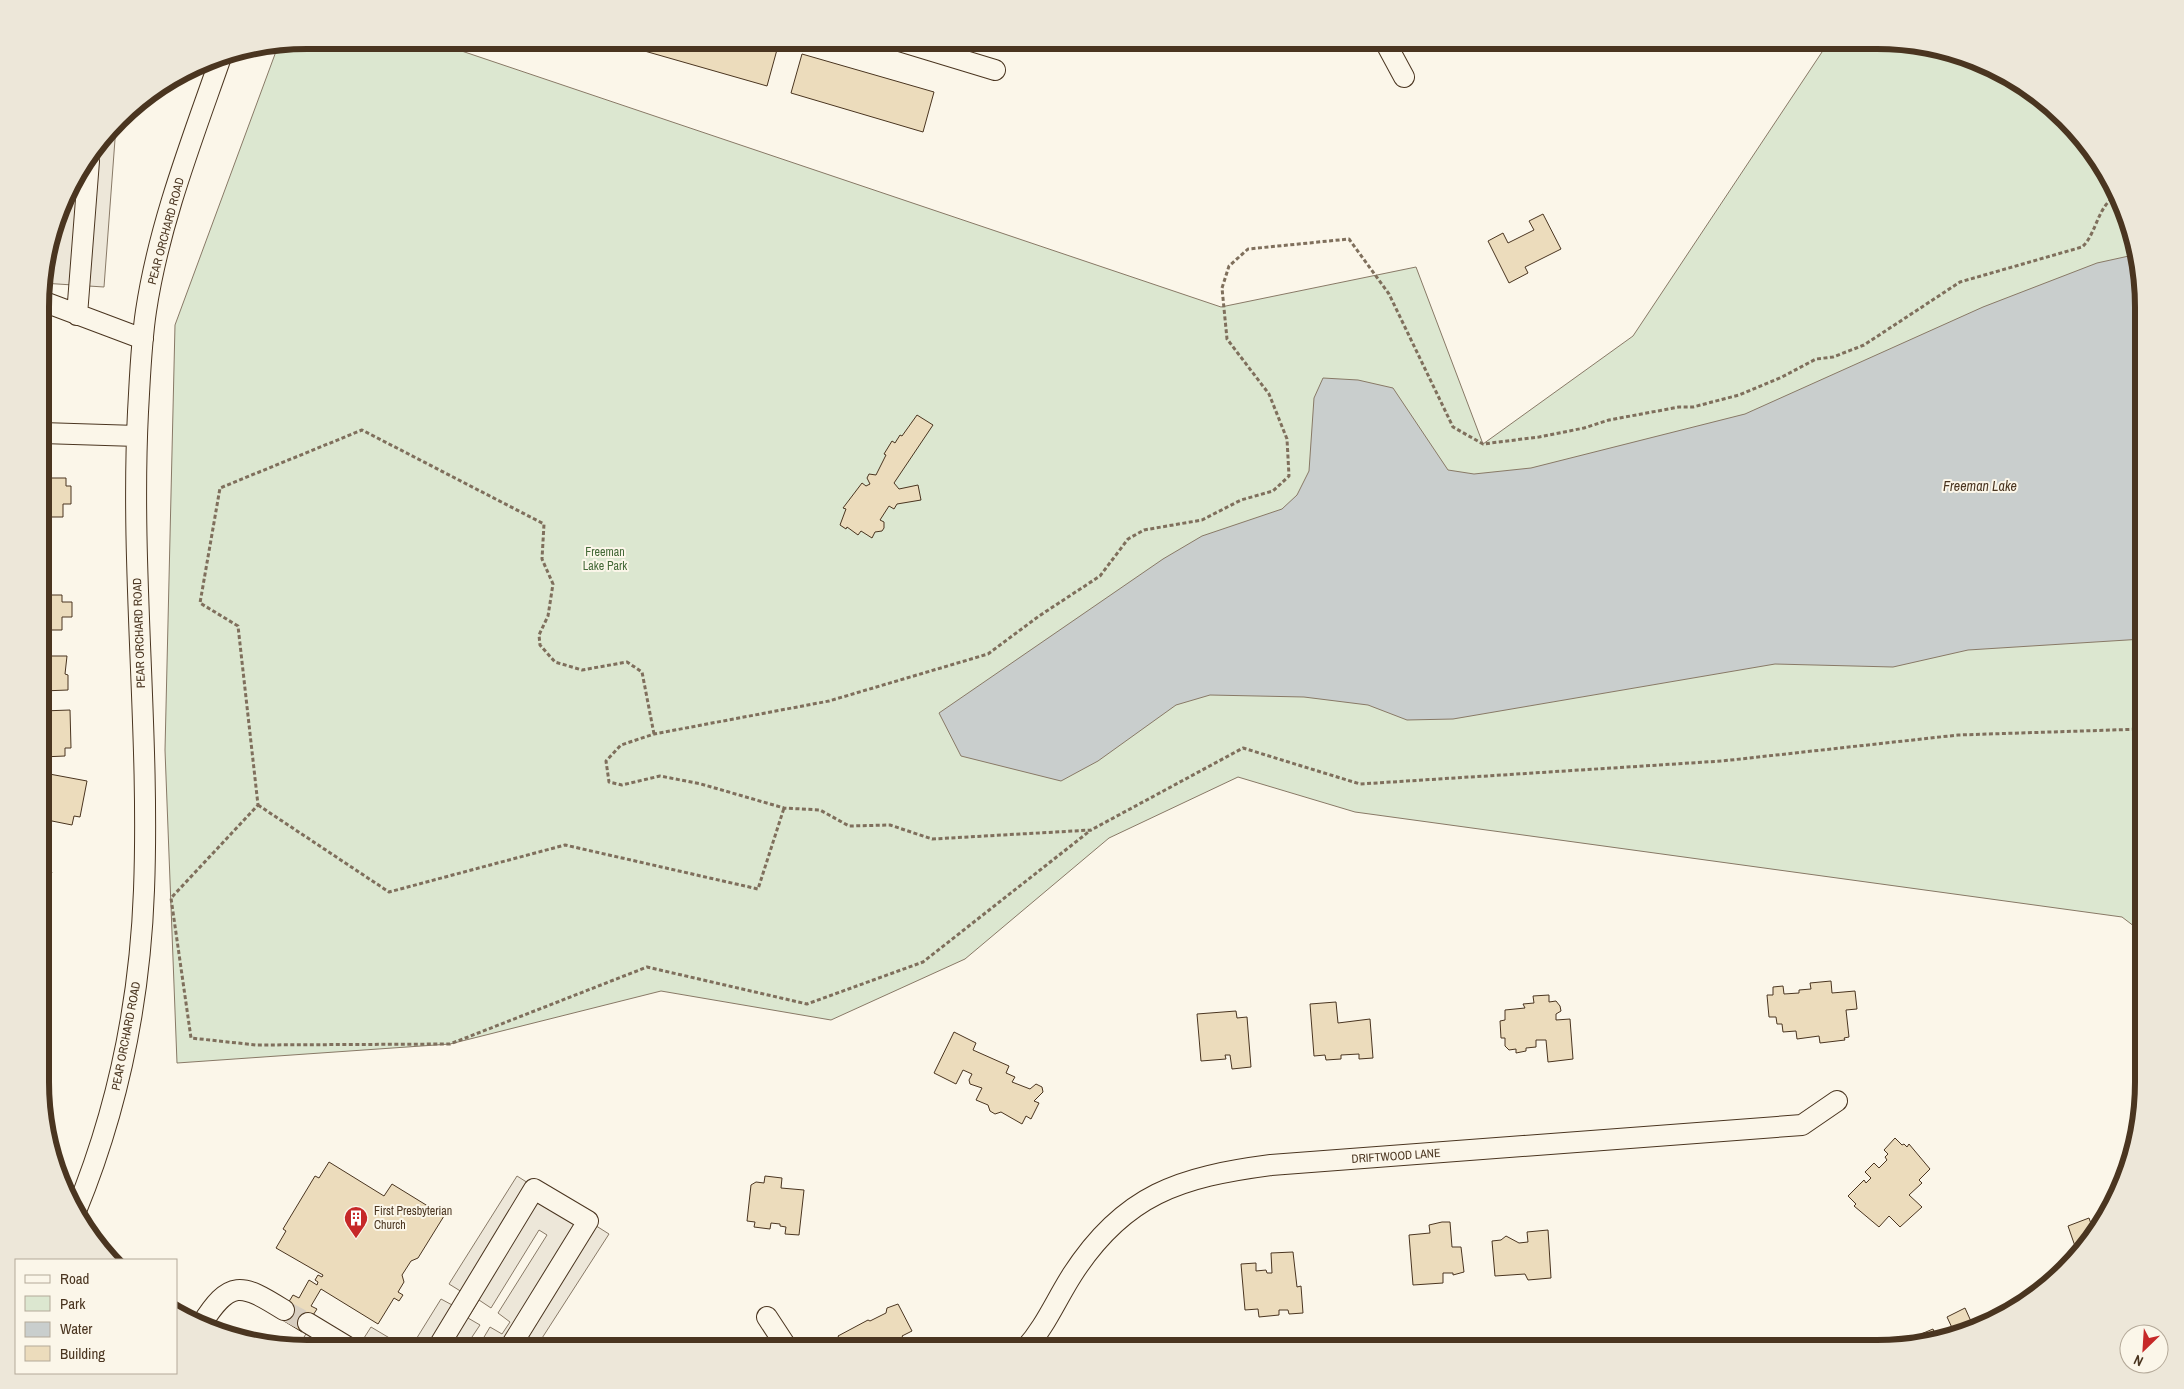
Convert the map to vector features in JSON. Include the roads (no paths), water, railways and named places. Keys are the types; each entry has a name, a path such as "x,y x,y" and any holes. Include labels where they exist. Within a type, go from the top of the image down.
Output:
{"street":[{"path":"926,49 995,70"},
{"path":"1389,49 1404,77"},
{"name":"PEAR ORCHARD ROAD","path":"79,1203 106,1128 122,1068 132,1020 141,944 145,833 136,514 137,436 146,312 168,215 219,64"},
{"path":"77,315 88,170"},
{"path":"49,304 143,339"},
{"path":"49,433 137,436"},
{"name":"DRIFTWOOD LANE","path":"1033,1340 1087,1254 1117,1221 1134,1206 1151,1196 1197,1178 1271,1166 1802,1125 1837,1101"},
{"path":"442,1340 534,1189 588,1222 515,1340"},
{"path":"205,1319 227,1293 240,1289 255,1292 284,1310"},
{"path":"768,1317 782,1340"},
{"path":"308,1323 336,1340"}],"water":[{"name":"Freeman Lake","path":"2130,256 2135,290 2135,640 1968,650 1893,667 1775,664 1453,719 1407,720 1368,705 1304,697 1210,695 1176,705 1098,761 1061,781 961,756 939,713 1163,559 1202,536 1282,509 1297,495 1309,471 1314,398 1323,378 1358,380 1393,388 1448,470 1474,474 1531,468 1745,414 1983,307 2097,263"}],"tunnel":[{"path":"284,1310 308,1323"}],"place":[{"name":"First Presbyterian Church","path":"356,1239"}],"park label":[{"name":"Freeman Lake Park","path":"605,559"}]}
